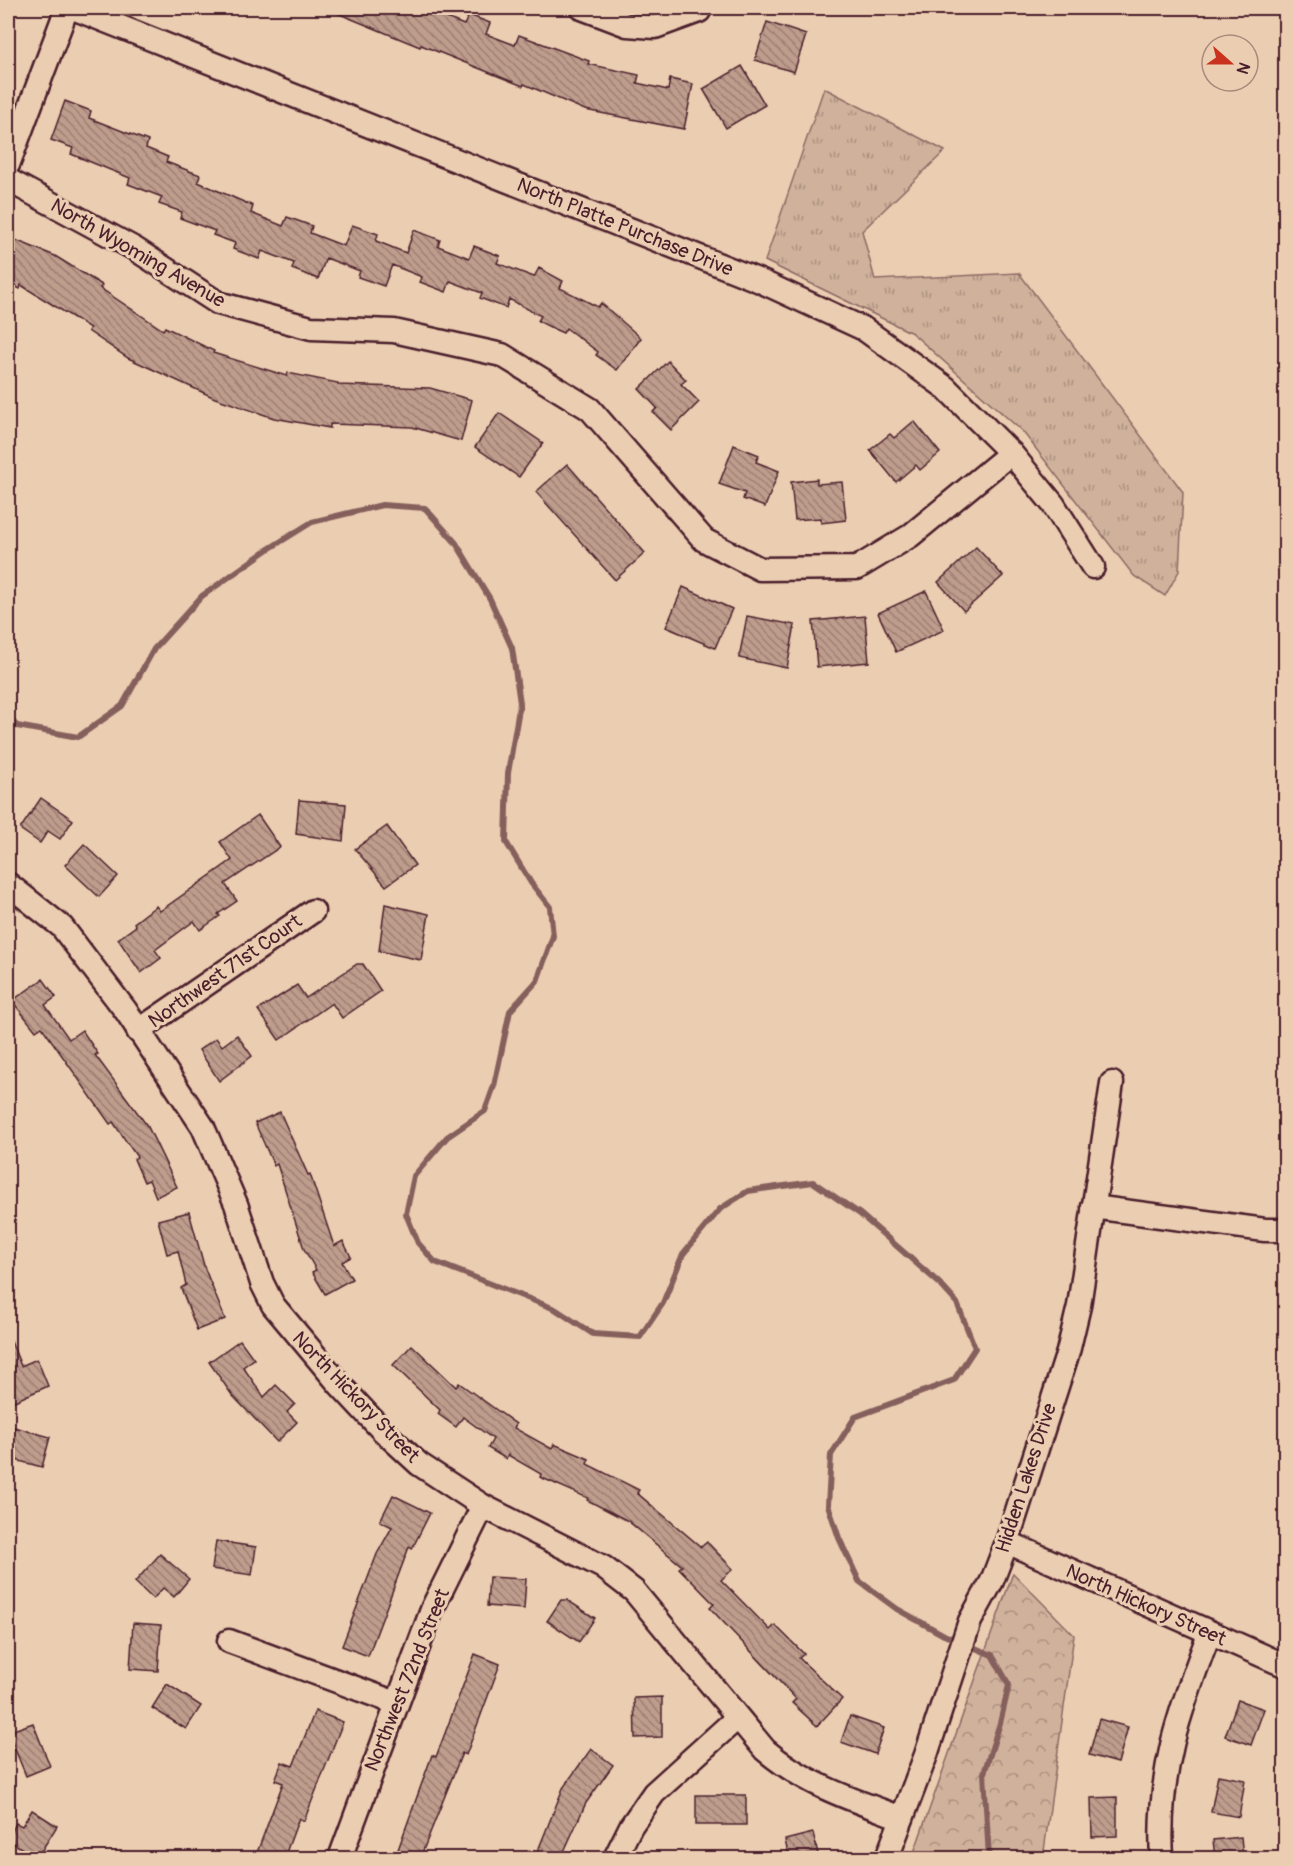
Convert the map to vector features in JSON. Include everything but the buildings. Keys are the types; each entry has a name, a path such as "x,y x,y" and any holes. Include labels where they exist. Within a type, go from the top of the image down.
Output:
{"street":[{"path":"8,165 68,8"},
{"name":"North Platte Purchase Drive","path":"73,8 760,280 853,324 946,388 1011,453 1053,504 1093,567"},
{"path":"582,8 627,25 655,27 699,11"},
{"name":"North Wyoming Avenue","path":"8,180 135,249 218,303 312,328 394,331 502,355 590,409 704,540 760,569 857,568 910,536 1011,453"},
{"name":"North Hickory Street","path":"8,884 62,927 126,1011 203,1127 236,1204 262,1283 273,1305 340,1385 400,1448 419,1464 483,1506 603,1567 621,1580 648,1607 765,1750 802,1778 903,1818"},
{"name":"Northwest 71st Court","path":"138,1031 313,911"},
{"name":"Hidden Lakes Drive","path":"887,1858 903,1818 970,1621 992,1581 1006,1542 1068,1352 1079,1306 1112,1083"},
{"path":"1093,1207 1265,1230 1286,1230"},
{"name":"Northwest 72nd Street","path":"339,1858 433,1607 483,1506"},
{"name":"North Hickory Street","path":"1006,1542 1209,1634 1286,1666"},
{"path":"1162,1858 1162,1795 1168,1752 1179,1710 1209,1634"},
{"path":"229,1641 396,1703"},
{"path":"615,1858 631,1826 654,1793 737,1718"}],"green space":[{"path":"824,88 945,151 862,231 875,280 1019,273 1183,492 1179,571 1165,596 1134,576 1023,432 912,333 765,261"},
{"path":"1013,1573 1074,1635 1043,1858 912,1858"}],"waterway":[{"path":"8,717 17,726 78,737 122,706 154,649 202,596 267,550 312,522 382,505 425,508 456,543 490,599 512,648 520,703 508,773 506,842 531,883 550,907 553,936 537,981 510,1011 494,1086 485,1111 447,1137 414,1176 406,1214 418,1243 435,1262 555,1309 593,1334 640,1337 663,1303 683,1254 720,1209 748,1191 813,1182 860,1214 939,1283 957,1303 975,1348 954,1380 855,1417 831,1455 828,1505 839,1538 859,1581 897,1609 944,1635 992,1655 1009,1685 984,1773 989,1858"}]}
